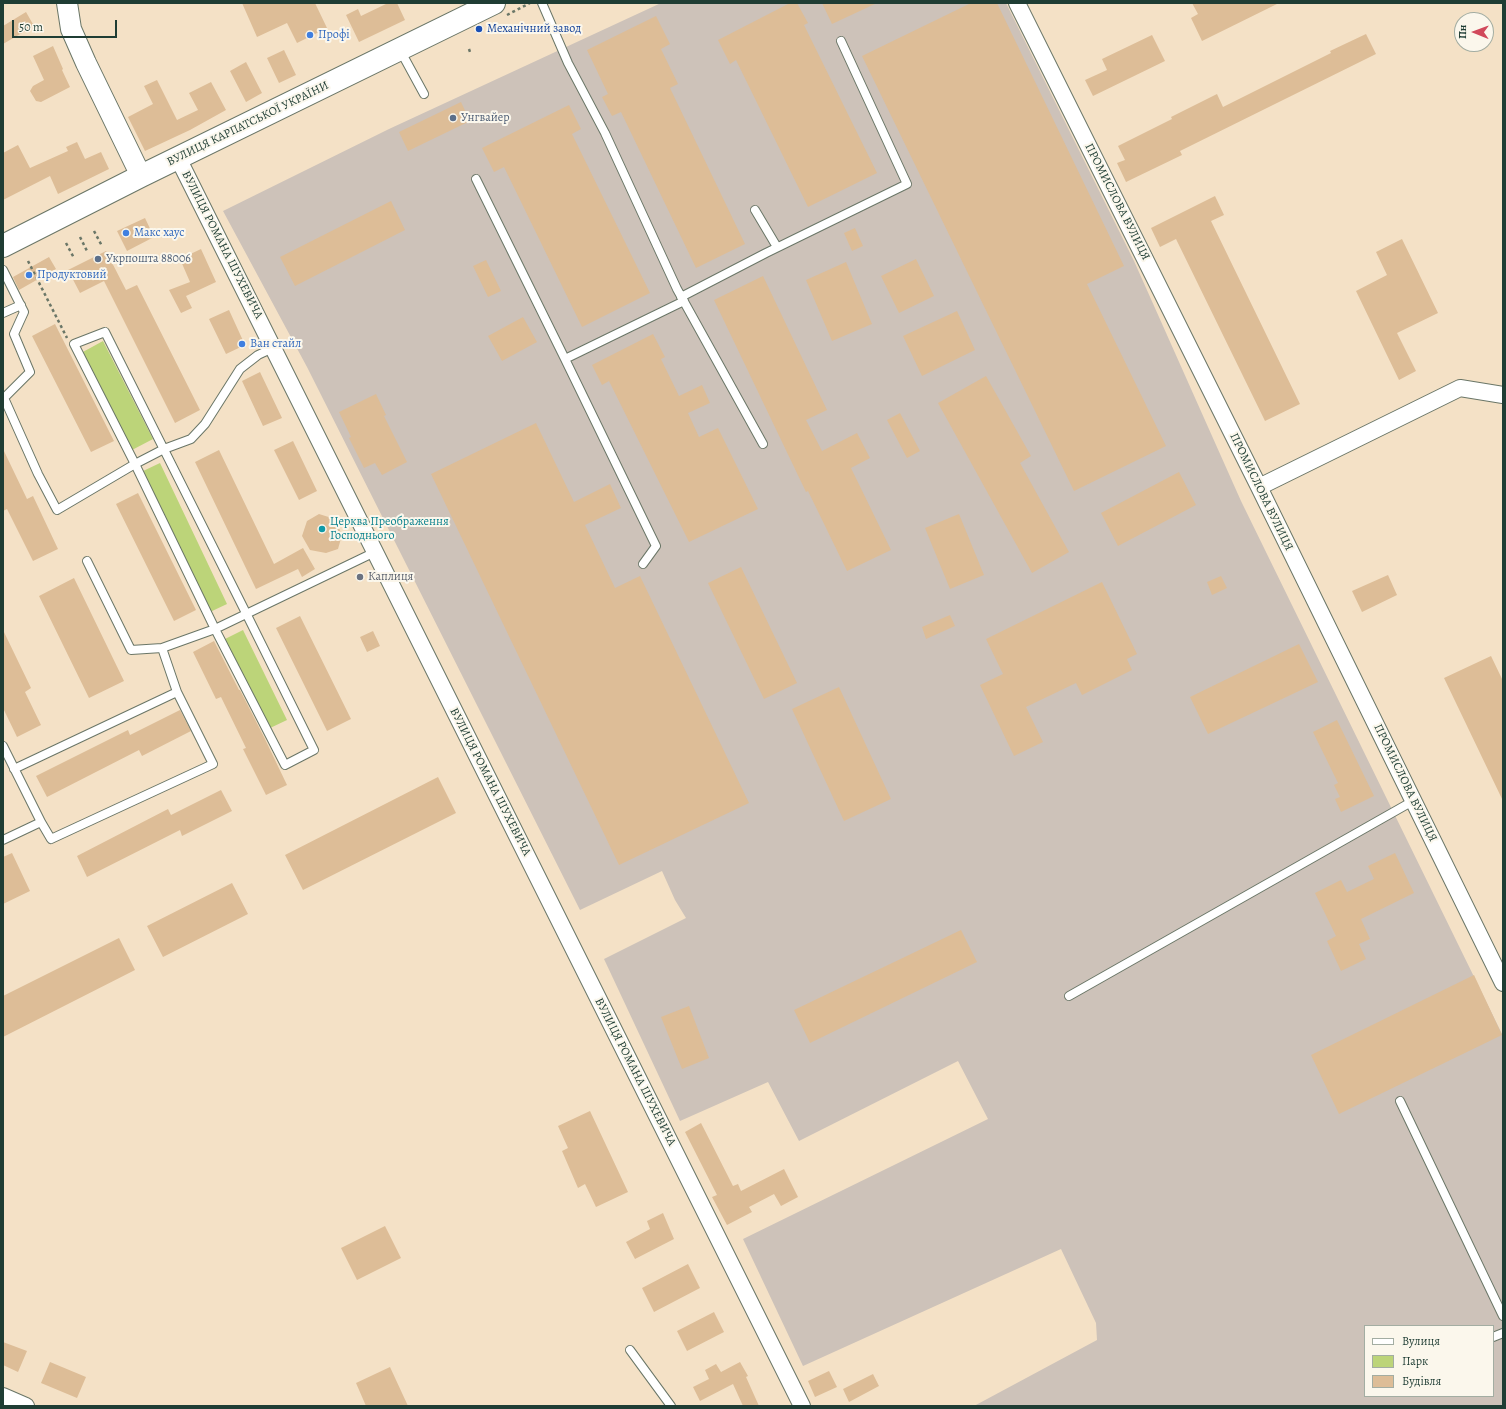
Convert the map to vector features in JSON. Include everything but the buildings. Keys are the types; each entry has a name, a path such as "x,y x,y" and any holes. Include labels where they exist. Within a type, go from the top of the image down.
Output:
{"main road":[{"name":"ВУЛИЦЯ КАРПАТСЬКОЇ УКРАЇНИ","path":"3,246 141,176 400,49 483,5"}],"street":[{"path":"67,3 71,29 89,70 141,176"},
{"name":"ПРОМИСЛОВА ВУЛИЦЯ","path":"1017,3 1259,487 1503,983"},
{"name":"ВУЛИЦЯ РОМАНА ШУХЕВИЧА","path":"178,158 802,1406"},
{"path":"1259,487 1460,388 1503,395"},
{"path":"3,1396 26,1406"}],"lane":[{"path":"542,3 568,63 605,133 682,299 763,444"},
{"path":"565,359 682,299 777,247 906,184 841,41"},
{"path":"400,49 424,94"},
{"path":"476,179 656,546 643,564"},
{"path":"755,210 777,247"},
{"path":"3,270 24,312 14,334 30,372 4,398 38,474 57,510 135,464 191,439 205,424 240,369 258,355 273,348"},
{"path":"3,313 21,305"},
{"path":"105,332 164,450 314,750 285,765 215,629 135,464 74,344 105,332"},
{"path":"87,562 131,650 162,648 215,629 375,552"},
{"path":"3,746 51,839 213,764 177,692 162,648"},
{"path":"14,769 177,692"},
{"path":"1069,996 1413,800"},
{"path":"3,840 41,822"},
{"path":"1400,1102 1503,1316"},
{"path":"1494,1337 1503,1332"},
{"path":"630,1350 671,1406"}],"path":[{"path":"94,231 102,246"},
{"path":"80,237 88,253"},
{"path":"66,243 74,258"}],"shaded area":[{"path":"661,3 1006,3 1134,261 1241,501 1503,1036 1503,1406 974,1406 1097,1340 1096,1323 1061,1249 803,1366 743,1239 988,1119 958,1061 799,1141 768,1082 680,1121 604,959 686,918 675,900 662,871 580,910 307,367 223,211 389,129"}],"green space":[{"path":"103,341 153,439 132,450 81,353"},
{"path":"160,463 227,604 210,612 141,472"},
{"path":"243,630 287,720 268,729 225,639"}],"place":[{"name":"Механічний завод","path":"479,29"},
{"name":"Профі","path":"310,35"},
{"name":"Унгвайер","path":"453,118"},
{"name":"Макс хаус","path":"126,233"},
{"name":"Укрпошта 88006","path":"98,259"},
{"name":"Продуктовий","path":"29,275"},
{"name":"Ван стайл","path":"242,344"},
{"name":"Церква Преображення Господнього","path":"322,529"},
{"name":"Каплиця","path":"360,577"}]}
